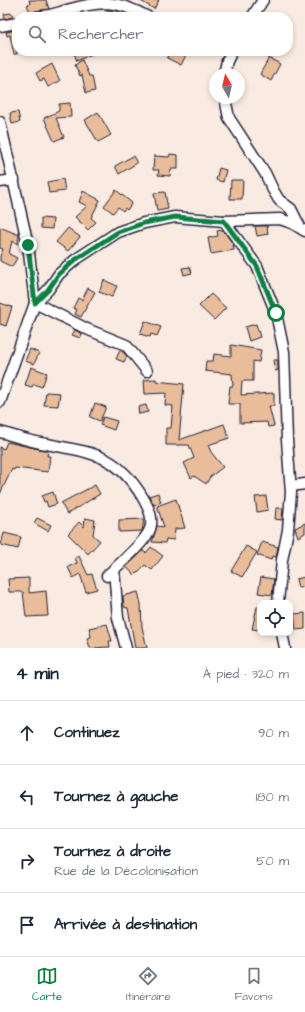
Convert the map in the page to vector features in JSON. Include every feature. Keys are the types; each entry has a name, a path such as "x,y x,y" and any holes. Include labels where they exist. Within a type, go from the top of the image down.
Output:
{"street":[{"path":"255,12 263,0"},
{"path":"62,12 104,3 117,3 137,12"},
{"path":"0,26 12,24"},
{"path":"225,68 230,56"},
{"path":"226,104 229,118 265,173 279,200 291,209 302,229"},
{"path":"0,122 32,267 35,303 0,402"},
{"path":"0,182 14,180"},
{"path":"35,303 48,290 59,274 75,260 118,232 144,223 175,217 224,221 280,219 302,229"},
{"path":"224,221 257,266 276,313 284,352 291,486 288,530 282,560 278,600"},
{"path":"35,303 89,330 126,345 147,371"},
{"path":"0,432 46,444 89,452 115,464 127,476 148,507 152,519 150,530 136,548 111,573 118,618 126,648"},
{"path":"291,486 305,484"},
{"path":"283,636 285,648"}],"building":[{"path":"29,0 46,0 49,9 30,12 27,5 30,4"},
{"path":"139,0 159,0 154,9"},
{"path":"107,10 118,11 118,12 107,12"},
{"path":"12,13 12,17 5,19 4,14"},
{"path":"12,31 12,44 10,35 7,36 6,32"},
{"path":"75,56 88,56 77,61"},
{"path":"168,56 186,56 181,65 167,58"},
{"path":"269,58 280,64 271,81 260,74"},
{"path":"82,60 89,76 92,76 95,91 86,93 82,75 80,76 75,65"},
{"path":"52,64 60,81 48,87 44,79 40,81 36,73"},
{"path":"70,103 71,117 56,118 64,137 54,141 44,118 59,111 59,104"},
{"path":"18,112 20,122 12,124 10,113"},
{"path":"98,112 111,135 98,142 85,120"},
{"path":"170,154 178,155 178,169 171,169 170,176 158,175 159,170 153,170 154,156 169,157"},
{"path":"133,156 137,163 119,174 115,166"},
{"path":"219,168 226,170 223,182 216,180"},
{"path":"63,179 65,191 49,193 47,182"},
{"path":"231,180 243,180 242,199 230,199"},
{"path":"116,190 132,203 127,210 125,208 123,211 118,207 113,213 104,206"},
{"path":"83,191 100,200 91,218 96,222 88,230 75,217 87,206 79,202"},
{"path":"165,192 168,209 157,211 154,193"},
{"path":"41,218 53,219 52,229 41,228"},
{"path":"255,226 267,226 268,234 257,236"},
{"path":"0,227 19,235 18,244 12,241 9,254 17,258 12,267 0,261 0,256 3,249 0,248"},
{"path":"68,228 80,237 68,251 56,242"},
{"path":"223,230 233,244 234,250 211,254 208,238 218,236 217,231"},
{"path":"190,267 192,273 184,275 182,268"},
{"path":"104,280 117,286 112,297 99,292"},
{"path":"88,288 95,292 81,317 75,314 77,310 73,308 78,298 82,300"},
{"path":"211,294 226,308 214,320 199,306"},
{"path":"0,303 12,307 6,326 0,324"},
{"path":"145,321 161,327 157,336 151,334 150,337 140,334"},
{"path":"256,324 260,337 249,341 245,327"},
{"path":"75,330 82,334 80,338 72,335"},
{"path":"231,345 261,350 259,362 253,361 253,381 242,381 241,395 274,393 274,406 269,406 274,426 268,427 267,422 240,423 240,404 228,404 230,386 233,386 232,374 205,371 206,361 213,361 214,354 231,356"},
{"path":"30,349 39,353 34,364 25,361"},
{"path":"120,350 127,356 124,362 116,359"},
{"path":"273,360 278,360 278,370 275,371"},
{"path":"31,367 47,373 42,387 34,384 32,387 25,385"},
{"path":"156,379 156,381 184,384 179,440 224,424 229,438 208,445 211,452 223,467 210,477 206,484 194,476 191,478 184,463 194,458 189,445 166,445 166,428 171,428 173,406 165,405 166,393 145,394 144,380"},
{"path":"46,392 60,393 58,406 44,405"},
{"path":"95,403 106,407 100,421 90,417"},
{"path":"146,405 148,412 139,414 138,407"},
{"path":"103,417 117,421 114,430 100,425"},
{"path":"7,442 48,451 47,456 50,456 48,472 15,468 14,470 12,469 0,494 0,447 4,449"},
{"path":"95,485 100,494 67,514 61,503"},
{"path":"53,492 57,504 48,507 42,496"},
{"path":"158,493 161,502 154,505 149,496"},
{"path":"266,496 268,510 257,512 255,497"},
{"path":"176,499 185,528 175,529 174,540 166,539 165,543 152,542 157,526 164,527 157,506"},
{"path":"276,508 283,508 282,520 275,519"},
{"path":"37,518 51,525 48,531 34,523"},
{"path":"85,518 95,520 93,535 100,541 88,554 68,534 79,522 84,527"},
{"path":"144,519 142,531 119,532 119,520"},
{"path":"305,523 305,533 298,537 295,528"},
{"path":"4,533 21,537 18,549 1,545"},
{"path":"262,542 278,547 276,557 272,556 271,560 257,555"},
{"path":"246,546 257,552 242,577 231,571"},
{"path":"151,547 163,556 152,570 145,565 135,575 126,567 143,551 146,553"},
{"path":"79,556 88,575 92,574 97,589 86,592 80,574 73,578 68,567 77,563 75,558"},
{"path":"261,577 274,579 272,595 258,593"},
{"path":"305,577 305,587 298,588 296,579"},
{"path":"29,578 29,593 46,591 48,616 26,617 23,592 9,592 8,579"},
{"path":"138,592 141,604 142,627 147,648 135,648 128,608 124,607 123,596"},
{"path":"257,607 257,630 252,629"},
{"path":"305,613 305,629 296,630 294,614"},
{"path":"107,624 112,641 109,641 110,647 90,648 87,638 91,637 89,628"}],"route":[{"path":"28,245 32,267 35,303 48,290 59,274 75,260 94,246 118,232 144,223 175,217 208,221 224,221 257,266 276,313"}]}
